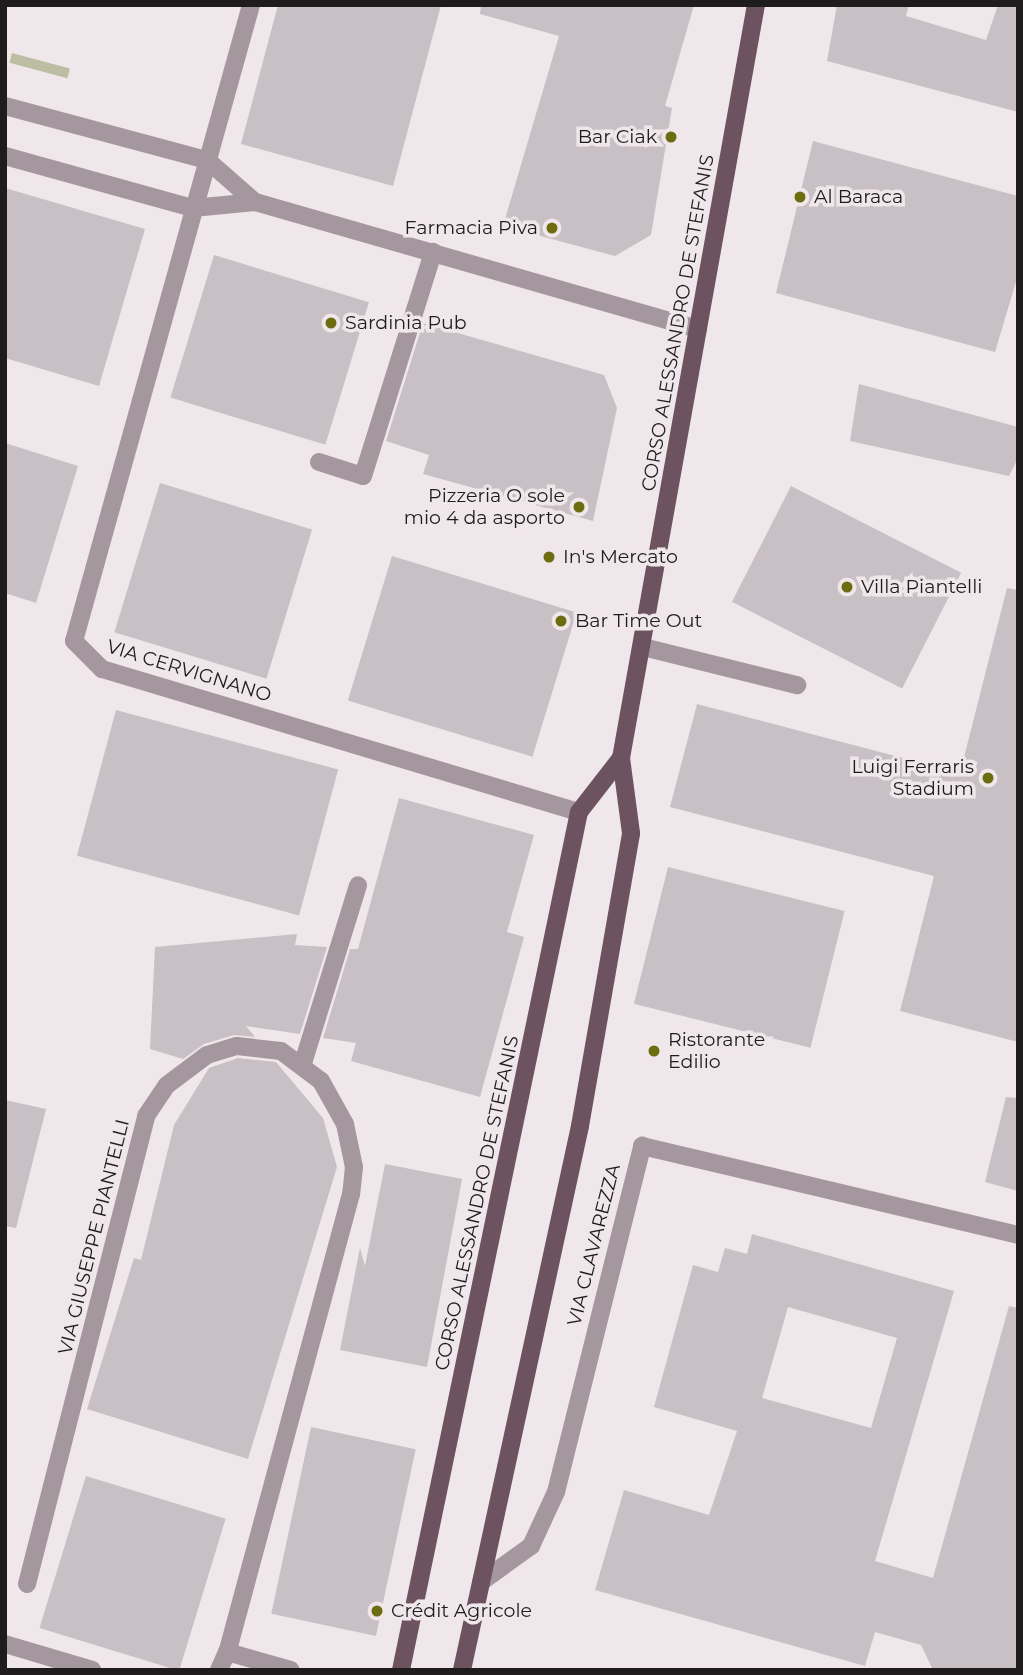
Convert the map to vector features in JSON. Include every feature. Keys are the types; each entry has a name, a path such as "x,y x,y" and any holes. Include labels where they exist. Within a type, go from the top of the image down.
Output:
{"main road":[{"name":"CORSO ALESSANDRO DE STEFANIS","path":"462,1670 580,1126 631,833 621,758 756,5"},
{"name":"CORSO ALESSANDRO DE STEFANIS","path":"401,1670 579,812 621,758"}],"street":[{"name":"VIA CERVIGNANO","path":"251,5 73,632 78,651 102,669 579,812"},
{"path":"5,106 207,160 255,202"},
{"path":"5,156 193,208 255,202 698,329"},
{"path":"319,462 363,476 433,252"},
{"path":"643,647 797,685"},
{"path":"303,1063 358,885"},
{"name":"VIA GIUSEPPE PIANTELLI","path":"27,1584 146,1116 179,1073 223,1048 254,1045 303,1063 321,1081 345,1124 354,1167 351,1194 227,1652 219,1670"},
{"name":"VIA CLAVAREZZA","path":"481,1582 531,1546 556,1492 642,1146 1018,1235"},
{"path":"5,1644 92,1670"},
{"path":"227,1652 291,1670"}],"green space":[{"path":"12,53 70,69 67,78 9,63"}],"building":[{"path":"278,5 441,5 393,186 241,144"},
{"path":"481,5 694,5 665,106 672,108 651,235 615,256 503,226 559,36 480,14"},
{"path":"837,5 909,5 906,16 986,40 998,5 1018,5 1018,112 827,61"},
{"path":"813,141 1018,196 1018,275 995,352 776,293"},
{"path":"5,188 145,229 99,386 5,358"},
{"path":"214,255 369,302 325,445 170,397"},
{"path":"423,323 604,375 617,408 593,521 423,474 429,455 386,441"},
{"path":"859,384 1018,427 1018,458 1009,476 850,441"},
{"path":"5,443 78,466 36,603 5,593"},
{"path":"160,483 312,529 266,679 114,632"},
{"name":"Villa Piantelli","path":"791,486 961,573 902,689 732,602"},
{"path":"392,556 577,612 532,757 348,700"},
{"path":"1007,588 1018,590 1018,1042 900,1011 934,876 670,807 697,704 960,773"},
{"path":"116,710 338,770 299,915 77,856"},
{"path":"399,798 534,835 507,932 524,937 480,1097 351,1061 356,1043 323,1038 350,949 358,949"},
{"path":"668,867 845,911 810,1048 634,1004"},
{"path":"297,934 295,945 327,947 300,1034 246,1026 255,1037 234,1035 204,1044 183,1059 150,1049 155,947"},
{"path":"238,1058 276,1062 323,1118 337,1167 248,1459 87,1409 134,1258 141,1260 174,1125 209,1068"},
{"path":"1006,1097 1018,1098 1018,1191 985,1182"},
{"path":"5,1100 46,1109 16,1228 5,1226"},
{"path":"385,1164 462,1179 427,1367 340,1350 360,1248 365,1266"},
{"path":"752,1234 954,1291 875,1561 933,1578 1009,1306 1018,1308 1018,1670 933,1670 921,1645 875,1632 865,1666 595,1590 624,1490 709,1515 737,1431 654,1407 693,1265 718,1272 725,1248 747,1254","holes":["788,1307 897,1338 871,1428 762,1398"]},
{"path":"311,1427 416,1449 376,1636 271,1614"},
{"path":"86,1476 226,1519 179,1670 40,1628"}],"place":[{"name":"Bar Ciak","path":"671,137"},
{"name":"Al Baraca","path":"800,197"},
{"name":"Farmacia Piva","path":"552,228"},
{"name":"Sardinia Pub","path":"331,323"},
{"name":"Pizzeria O sole mio 4 da asporto","path":"579,507"},
{"name":"In's Mercato","path":"549,557"},
{"name":"Villa Piantelli","path":"847,587"},
{"name":"Bar Time Out","path":"561,621"},
{"name":"Luigi Ferraris Stadium","path":"988,778"},
{"name":"Ristorante Edilio","path":"654,1051"},
{"name":"Crédit Agricole","path":"377,1611"}]}
